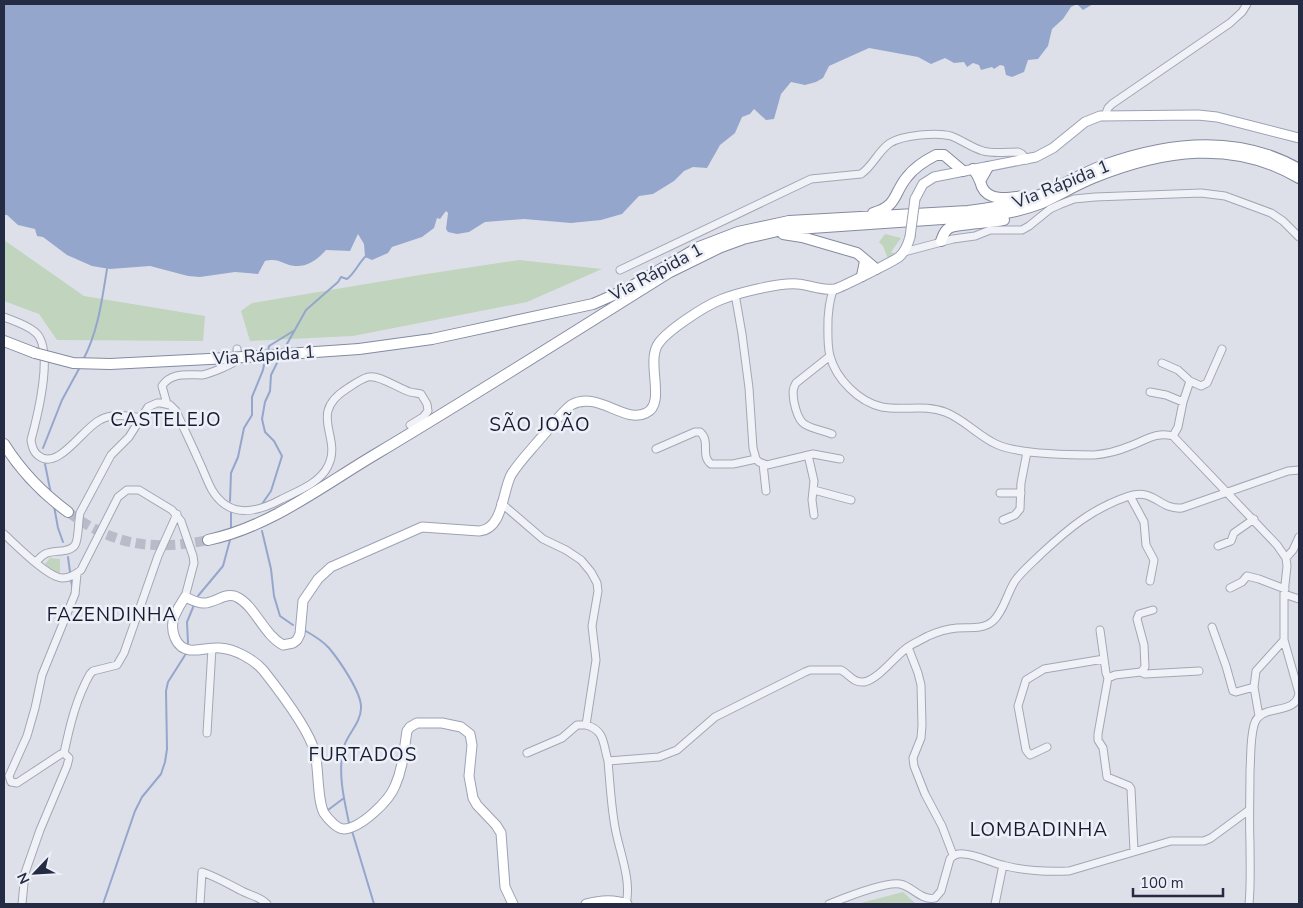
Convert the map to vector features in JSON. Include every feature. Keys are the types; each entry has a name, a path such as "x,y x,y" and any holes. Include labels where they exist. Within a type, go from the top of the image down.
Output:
{"highway":[{"name":"Via Rápida 1","path":"4,341 35,353 72,362 110,364 359,349 432,339 581,307 604,300 699,248 738,232 789,221 987,209 1016,203 1053,189 1104,165 1147,152 1212,144 1231,146 1273,156 1299,169"},
{"name":"Via Rápida 1","path":"208,540 230,534 265,520 686,263 721,247 768,233 812,228 986,216 1015,211 1040,204 1108,172 1148,160 1180,154 1210,152 1248,156 1299,178"},
{"path":"860,217 884,210 889,206 901,184 910,173 930,158 942,154 951,162 968,170 980,181 985,193 991,197 1016,197 1053,189"},
{"path":"948,173 951,162"},
{"path":"980,181 988,167"},
{"path":"941,241 944,234 953,226 1003,221 1040,204"},
{"path":"949,228 953,239"},
{"path":"768,233 791,235 857,253 876,269"},
{"path":"862,276 865,261"},
{"path":"4,444 35,485 68,512"}],"main road":[{"path":"513,904 504,887 501,834 496,825 473,798 469,776 472,737 464,728 430,722 417,723 410,727 407,731 401,770 392,792 368,817 349,828 336,826 325,814 321,806 313,746 302,725 262,669 247,657 222,648 190,650 180,646 176,640 173,623 185,596 204,603 227,596 235,596 242,601 275,640 283,645 288,645 297,640 300,634 303,601 318,579 328,570 422,526 485,530 492,527 497,520 511,475 571,405 581,400 589,400 633,415 649,412 656,401 653,361 657,346 673,330 697,312 718,300 735,294 792,283 834,289 896,260 904,252 910,237 915,199 920,187 938,175 1027,160 1044,154 1085,122 1106,116 1198,115 1217,117 1299,138"},
{"path":"586,904 606,900 627,904"}],"street":[{"path":"1106,116 1108,108 1112,104 1230,23 1242,12 1247,4"},
{"path":"620,270 811,179 861,174 867,170 882,150 897,140 942,134 984,151 1018,152 1027,160"},
{"path":"904,252 941,241 974,236 996,229 1022,230 1050,209 1074,199 1095,197 1201,193 1225,196 1270,213 1283,221 1299,237"},
{"path":"834,289 830,300 828,325 830,356 844,383 866,401 881,407 899,409 928,408 943,411 956,417 984,438 998,445 1008,449 1027,452 1094,455 1130,446 1155,435 1168,434 1173,436 1254,520 1286,558 1284,640 1298,686 1298,698 1297,703 1270,710 1259,716 1253,730 1249,810 1250,904"},
{"path":"735,294 745,361 753,448 756,459 763,464 772,464 816,454 840,459"},
{"path":"4,317 36,332 43,343 43,389 31,440 32,446 40,457 47,460 55,459 63,454 89,427 100,419 122,416 142,418"},
{"path":"167,404 162,386 165,381 171,377 181,375 203,375 232,364 238,359 237,349"},
{"path":"1162,362 1178,370 1190,381 1201,386 1207,383 1222,349"},
{"path":"830,356 796,383 792,392 799,420 803,424 832,434"},
{"path":"36,562 45,554 70,549 76,543 77,523 80,513 111,455 129,437 145,412 157,403 167,404 176,411 213,491 224,503 242,511 260,510 268,507 307,486 321,476 327,468 331,456 327,422 327,412 330,403 341,392 358,382 369,377 376,377 412,393 421,394 427,404 428,411 423,417 410,425"},
{"path":"1173,436 1178,426 1190,381"},
{"path":"1150,392 1166,395 1183,402"},
{"path":"656,449 695,432 700,432 706,440 706,458 710,464 733,464 756,459"},
{"path":"1003,520 1015,515 1020,509 1021,483 1027,452"},
{"path":"808,455 814,481 812,500 814,515"},
{"path":"763,464 766,491"},
{"path":"608,761 659,757 678,750 715,717 810,670 841,670 858,682 865,682 873,678 908,647 936,633 989,624 998,614 1014,582 1024,571 1073,525 1096,510 1130,496 1142,494 1149,495 1174,509 1182,508 1288,471 1299,470"},
{"path":"4,534 45,570 60,578 71,576 81,570 120,494 131,489 139,490 167,506 177,514 181,521 193,556 192,571 185,596"},
{"path":"814,490 852,500"},
{"path":"1000,493 1021,493"},
{"path":"1130,496 1144,522 1146,545 1154,560 1150,581"},
{"path":"501,503 543,539 581,560 597,582 598,591 592,626 596,660 586,725"},
{"path":"77,574 76,594 42,675 27,736 9,779 11,782 17,782 64,753 79,696 90,674 117,665 124,653 158,556 177,514"},
{"path":"1218,546 1232,541 1234,533 1254,520"},
{"path":"1286,558 1294,550 1299,536"},
{"path":"1230,588 1242,582 1247,576 1259,579 1299,599"},
{"path":"1141,672 1145,667 1144,645 1137,616 1143,612 1153,610"},
{"path":"1212,627 1233,691 1236,692 1254,687"},
{"path":"1100,630 1108,678 1098,738 1103,748 1107,777 1131,789 1134,851"},
{"path":"1259,716 1254,687 1256,672 1284,640"},
{"path":"829,904 872,888 895,883 902,884 926,898 935,898 941,891 948,865 953,855 942,826 925,794 914,766 914,758 921,738 921,685 908,647"},
{"path":"207,733 212,648"},
{"path":"1047,747 1030,755 1026,750 1018,706 1026,680 1044,668 1104,659"},
{"path":"1108,678 1115,675 1141,672 1146,674 1198,671"},
{"path":"527,753 562,738 577,725 586,725 599,731 608,761 615,826 628,886 627,904"},
{"path":"22,904 25,873 69,761 64,753"},
{"path":"953,855 971,855 1003,865 1045,871 1069,871 1171,840 1204,841 1212,838 1249,810"},
{"path":"995,904 1003,865"},
{"path":"200,904 202,872 219,878 246,893 255,895 267,904"}],"green space":[{"path":"885,234 901,238 891,252 896,254 888,259 883,246 879,242"},
{"path":"4,240 84,296 205,316 203,341 57,340 39,314 4,301"},
{"path":"519,260 602,269 527,302 353,336 250,341 241,311 252,303"},
{"path":"50,558 60,559 60,573 55,572 45,564"},
{"path":"903,892 916,904 857,904"}],"water":[{"path":"4,4 1077,4 1071,7 1063,19 1052,29 1048,46 1038,59 1028,60 1024,72 1012,77 1006,75 1004,66 1000,65 994,69 992,67 981,70 979,65 973,63 967,67 964,62 954,63 945,58 931,64 918,57 869,48 829,66 823,78 816,82 805,85 791,82 781,94 774,119 766,120 754,109 750,114 742,117 735,133 720,145 707,168 693,167 684,171 674,181 653,194 639,196 622,214 601,220 571,223 524,219 485,222 469,232 457,234 448,232 446,229 448,213 446,211 440,219 437,218 434,228 422,237 392,247 388,253 372,260 365,257 364,244 358,234 350,251 326,250 308,264 295,266 270,260 265,261 258,274 235,272 200,277 188,276 150,266 110,269 92,266 67,255 43,237 37,236 35,229 18,225 7,215 4,215"},
{"path":"1077,4 1093,4 1083,10"}],"waterway":[{"path":"283,351 306,310 338,282 341,277 347,279 350,277 365,257"},
{"path":"83,360 96,327 107,269"},
{"path":"268,351 269,346 295,330"},
{"path":"262,504 271,491 282,456 274,441 265,432 262,419 265,402 270,391 271,375 280,357"},
{"path":"230,501 231,473 238,457 244,428 252,415 252,397 265,360"},
{"path":"43,448 62,400 80,367"},
{"path":"45,464 51,494"},
{"path":"54,506 63,542"},
{"path":"231,510 231,529"},
{"path":"262,531 271,569 274,596 280,616 293,625"},
{"path":"198,596 223,566 230,540"},
{"path":"68,557 70,572"},
{"path":"71,581 73,589 71,595"},
{"path":"188,643 187,622 194,605"},
{"path":"304,630 323,643 333,653 349,677 360,702 360,714 356,725 344,745 341,769 342,787 349,823"},
{"path":"103,904 135,811 142,797 161,774 167,749 166,691 168,682 187,652"},
{"path":"328,810 344,798"},
{"path":"352,831 374,904"}],"tunnel":[{"path":"68,512 102,532 118,539 135,543 169,545 208,540"}],"district":[{"name":"CASTELEJO","path":"166,419"},
{"name":"SÃO JOÃO","path":"540,424"},
{"name":"FAZENDINHA","path":"112,614"},
{"name":"FURTADOS","path":"363,754"},
{"name":"LOMBADINHA","path":"1039,829"}]}
